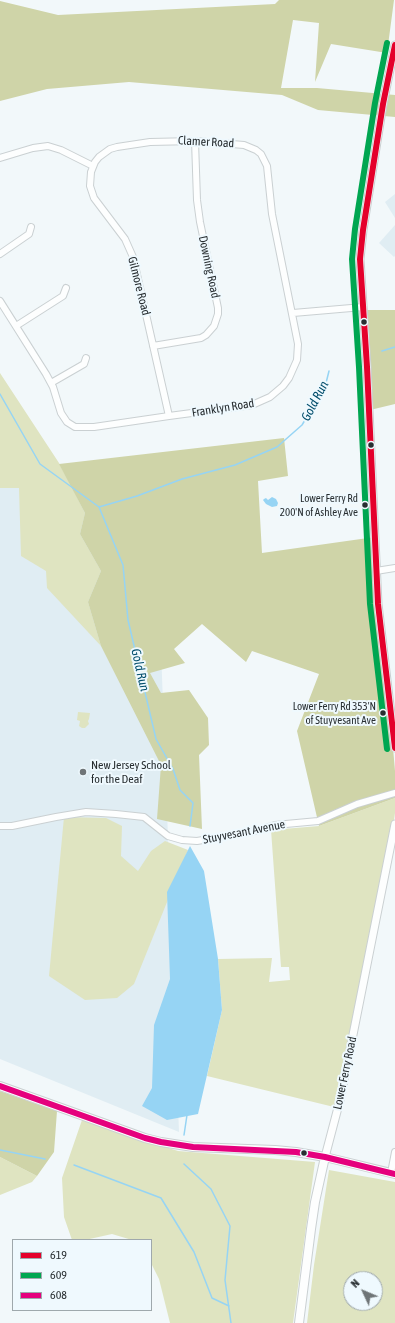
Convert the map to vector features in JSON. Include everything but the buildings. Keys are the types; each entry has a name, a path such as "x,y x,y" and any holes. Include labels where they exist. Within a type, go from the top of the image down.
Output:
{"main road":[{"path":"0,1086 145,1138 161,1142 193,1147 275,1150 326,1157 393,1173"},
{"name":"Lower Ferry Road","path":"299,1323 314,1209 326,1157"}],"street":[{"path":"395,45 383,104 363,230 360,259 368,375 376,571 381,632 395,748"},
{"name":"Clamer Road","path":"93,166 104,152 117,147 150,142 195,141 244,145 256,150 267,166 272,214 293,313"},
{"name":"Downing Road","path":"153,346 201,338 214,326 218,314 197,200 195,141"},
{"path":"0,158 34,148 48,146 61,150 93,166"},
{"name":"Gilmore Road","path":"93,166 90,179 94,198 125,239 133,257 169,416"},
{"path":"0,254 29,234 31,227"},
{"path":"16,326 63,296 66,288"},
{"path":"0,301 51,383 84,364 86,358"},
{"path":"293,313 363,307"},
{"name":"Franklyn Road","path":"51,383 61,412 67,422 76,427 94,427 252,405 265,400 277,392 289,378 297,360 298,344 293,313"},
{"path":"376,571 395,568"},
{"name":"Stuyvesant Avenue","path":"0,826 12,826 86,812 116,814 144,817 168,836 182,840 197,841 255,831 274,825 318,822 357,804 395,793"},
{"name":"Lower Ferry Road","path":"326,1157 340,1100 395,824"},
{"path":"393,1173 395,1152"}],"shaded area":[{"path":"395,194 395,218 385,202"},
{"path":"395,225 395,256 394,257 379,243"},
{"name":"New Jersey School for the Deaf","path":"154,462 179,1132 0,1059 0,484"}],"green space":[{"path":"279,0 394,0 387,53 331,44 315,82 319,23 293,20 281,88 317,88 395,95 395,117 318,110 282,95 129,82 47,89 0,101 0,1 58,15 275,4"},
{"path":"362,310 395,310 395,404 370,410"},
{"path":"0,373 59,463 85,513 80,534 101,571 88,602 101,646 47,588 46,571 21,556 19,488 0,488"},
{"path":"284,438 288,476 258,481 262,553 375,537 395,771 395,798 319,826 297,731 319,674 252,651 246,662 202,624 174,649 185,663 150,673 161,693 189,690 208,718 209,745 199,755 202,829 157,819 161,765 101,646 88,602 101,571 80,534 85,513 59,464"},
{"path":"78,712 90,713 88,721 89,724 85,728 79,726 80,721 77,720"},
{"path":"395,798 395,813 386,875 334,1107 207,1076 222,1010 218,959 272,958 269,982 290,980 289,967 281,967 271,830 319,826"},
{"path":"64,817 106,818 122,826 121,856 138,871 151,851 165,841 188,850 134,984 117,998 85,1000 49,976"},
{"path":"0,1091 57,1111 54,1152 37,1176 0,1157"},
{"path":"82,1120 178,1151 315,1162 293,1323 170,1323 159,1279 152,1265 152,1239 129,1239 112,1234 90,1239 72,1239 64,1217 62,1178"},
{"path":"0,1157 37,1176 32,1182 0,1195"},
{"path":"329,1170 395,1182 395,1323 307,1323 314,1265"}],"water":[{"path":"272,497 276,499 278,503 277,506 272,507 266,504 263,500 266,498 268,500"},
{"path":"190,846 204,871 218,959 222,1010 198,1114 167,1120 142,1106 152,1088 154,1025 170,979 167,892"}],"waterway":[{"name":"Gold Run","path":"382,351 395,347"},
{"name":"Gold Run","path":"99,507 137,496 182,479 235,465 277,447 302,425 325,387 329,371"},
{"name":"Gold Run","path":"0,394 40,464 99,507 123,565 128,620 156,739 173,769 180,790 193,803 190,826"},
{"path":"184,1135 187,1115"},
{"path":"0,1150 45,1159"},
{"path":"184,1164 211,1189 230,1226 225,1280 231,1323"},
{"path":"74,1165 161,1198 194,1252 212,1298 229,1306"}],"transit line":[{"name":"609","path":"387,43 375,103 355,229 352,259 359,367 370,604 387,749"},
{"name":"619","path":"395,45 383,104 363,230 360,259 367,367 378,604 395,748"},
{"name":"608","path":"0,1086 145,1138 161,1142 193,1147 296,1152 325,1157 395,1174"}],"place":[{"name":"Lower Ferry Rd 200'N of Ashley Ave","path":"365,505"},
{"name":"Lower Ferry Rd 353'N of Stuyvesant Ave","path":"383,713"},
{"name":"New Jersey School for the Deaf","path":"83,772"}]}
